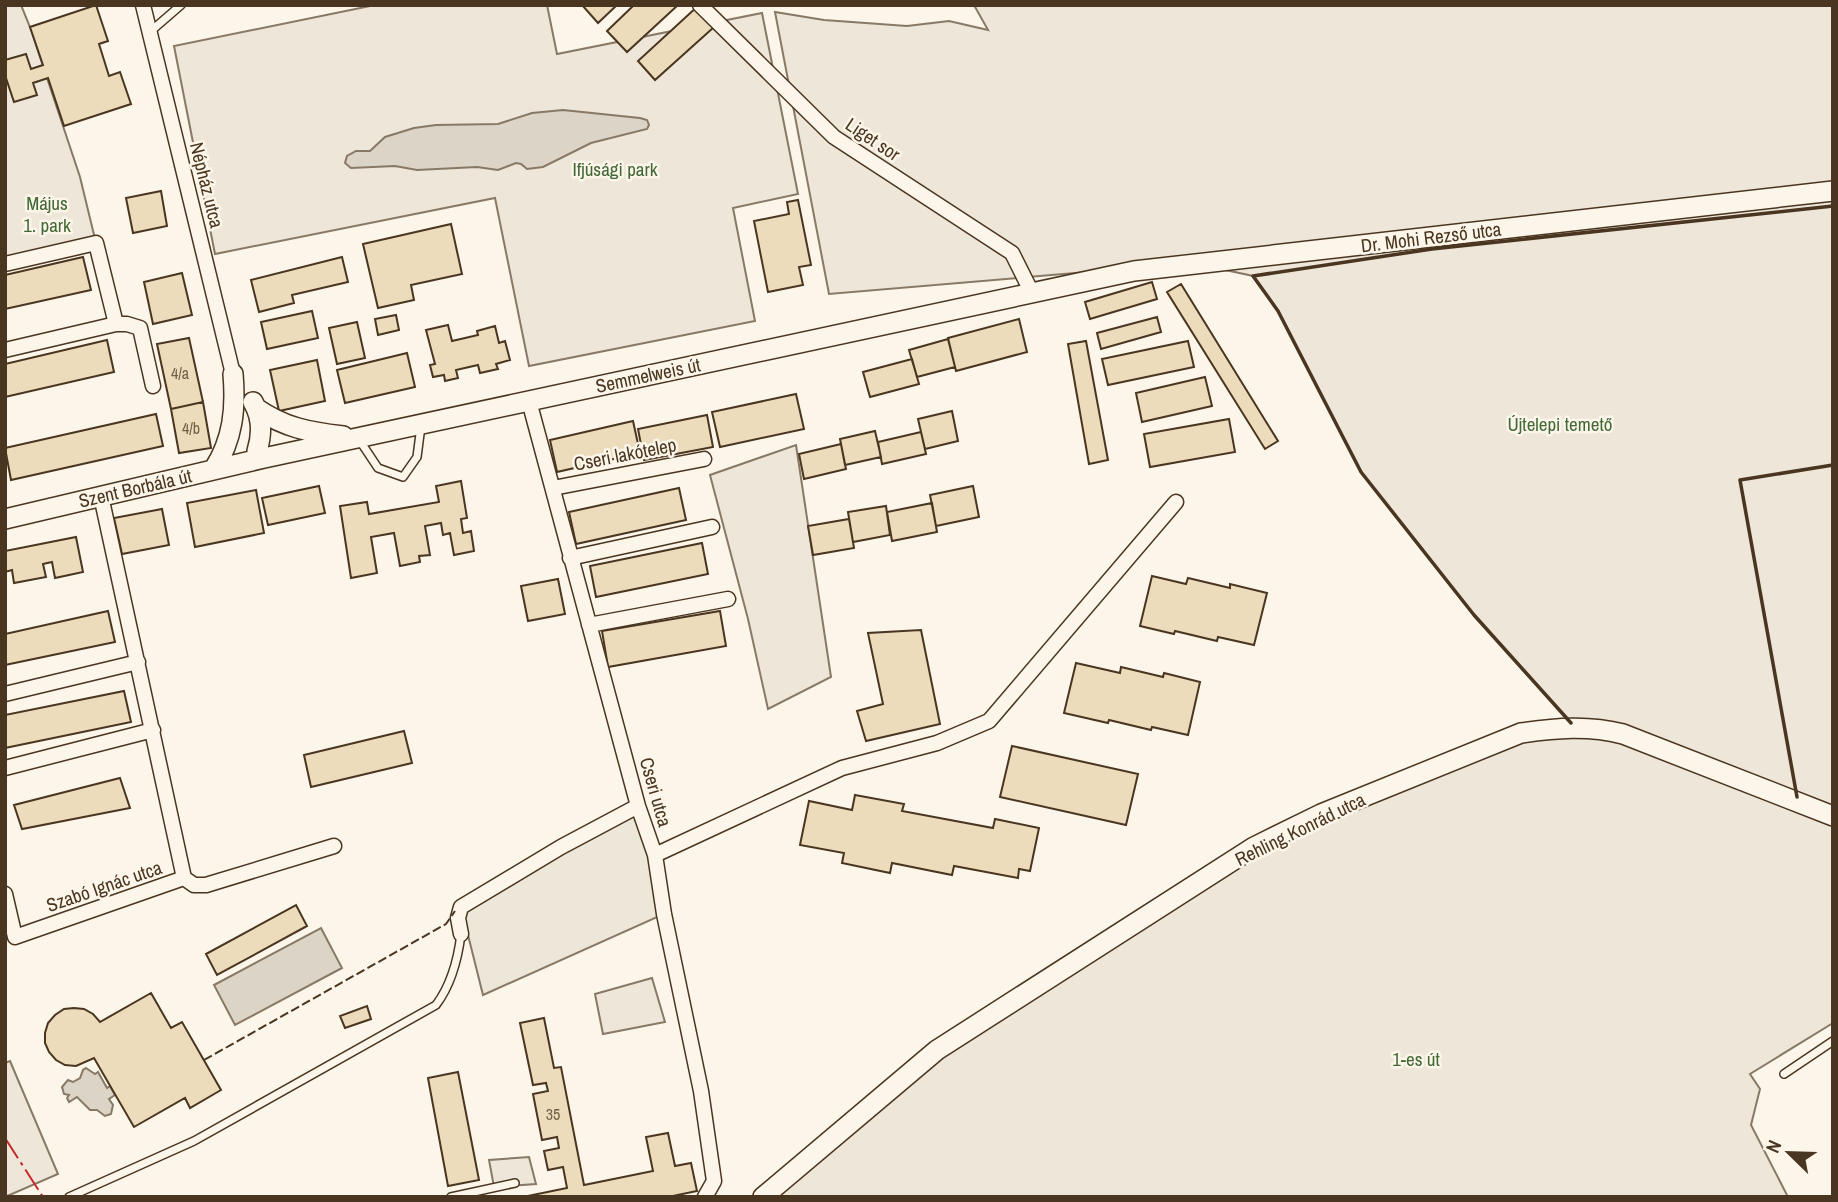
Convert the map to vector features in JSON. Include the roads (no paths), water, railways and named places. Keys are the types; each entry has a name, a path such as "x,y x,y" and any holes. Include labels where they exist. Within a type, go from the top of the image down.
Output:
{"street":[{"name":"Népház utca","path":"143,5 233,374"},
{"name":"Liget sor","path":"700,5 834,137 1012,253 1031,291"},
{"name":"Dr. Mohi Rezső utca","path":"1031,291 1134,271 1833,191"},
{"path":"5,264 96,243 116,324"},
{"name":"Semmelweis út","path":"258,456 358,438 1031,291"},
{"path":"5,350 116,324 127,324 140,328 153,386"},
{"path":"233,374 256,408 275,421 298,429 358,438"},
{"path":"214,469 230,439 235,410 233,374"},
{"name":"Cseri utca","path":"530,401 570,558 654,855 701,1091 714,1181 705,1197"},
{"path":"256,408 262,436 258,456"},
{"path":"235,410 247,442 258,456"},
{"name":"Szent Borbála út","path":"5,519 258,456"},
{"name":"Cseri lakótelep","path":"553,488 704,459"},
{"name":"Szabó Ignác utca","path":"5,894 15,937 184,878 100,496"},
{"path":"654,855 842,768 937,743 989,722 1176,502"},
{"path":"570,558 712,527"},
{"path":"589,625 728,599"},
{"path":"5,694 138,662"},
{"name":"Rehling Konrád utca","path":"763,1197 937,1050 1254,847 1321,814 1521,733 1599,727 1833,816"},
{"path":"5,768 153,730"},
{"path":"461,934 458,918 461,907 561,847 638,806"},
{"path":"184,878 194,885 206,885 334,846"}],"lane":[{"path":"150,32 181,5"},
{"path":"358,438 378,468 403,477 417,457 421,424"},
{"path":"69,1197 194,1141 436,1006 444,994 458,955 461,934"},
{"path":"1784,1074 1833,1041"},
{"path":"451,1197 515,1183"}],"park label":[{"name":"Ifjúsági park","path":"615,169"},
{"name":"Május 1. park","path":"47,214"},
{"name":"Újtelepi temető","path":"1560,424"},
{"name":"1-es út","path":"1416,1059"}]}
